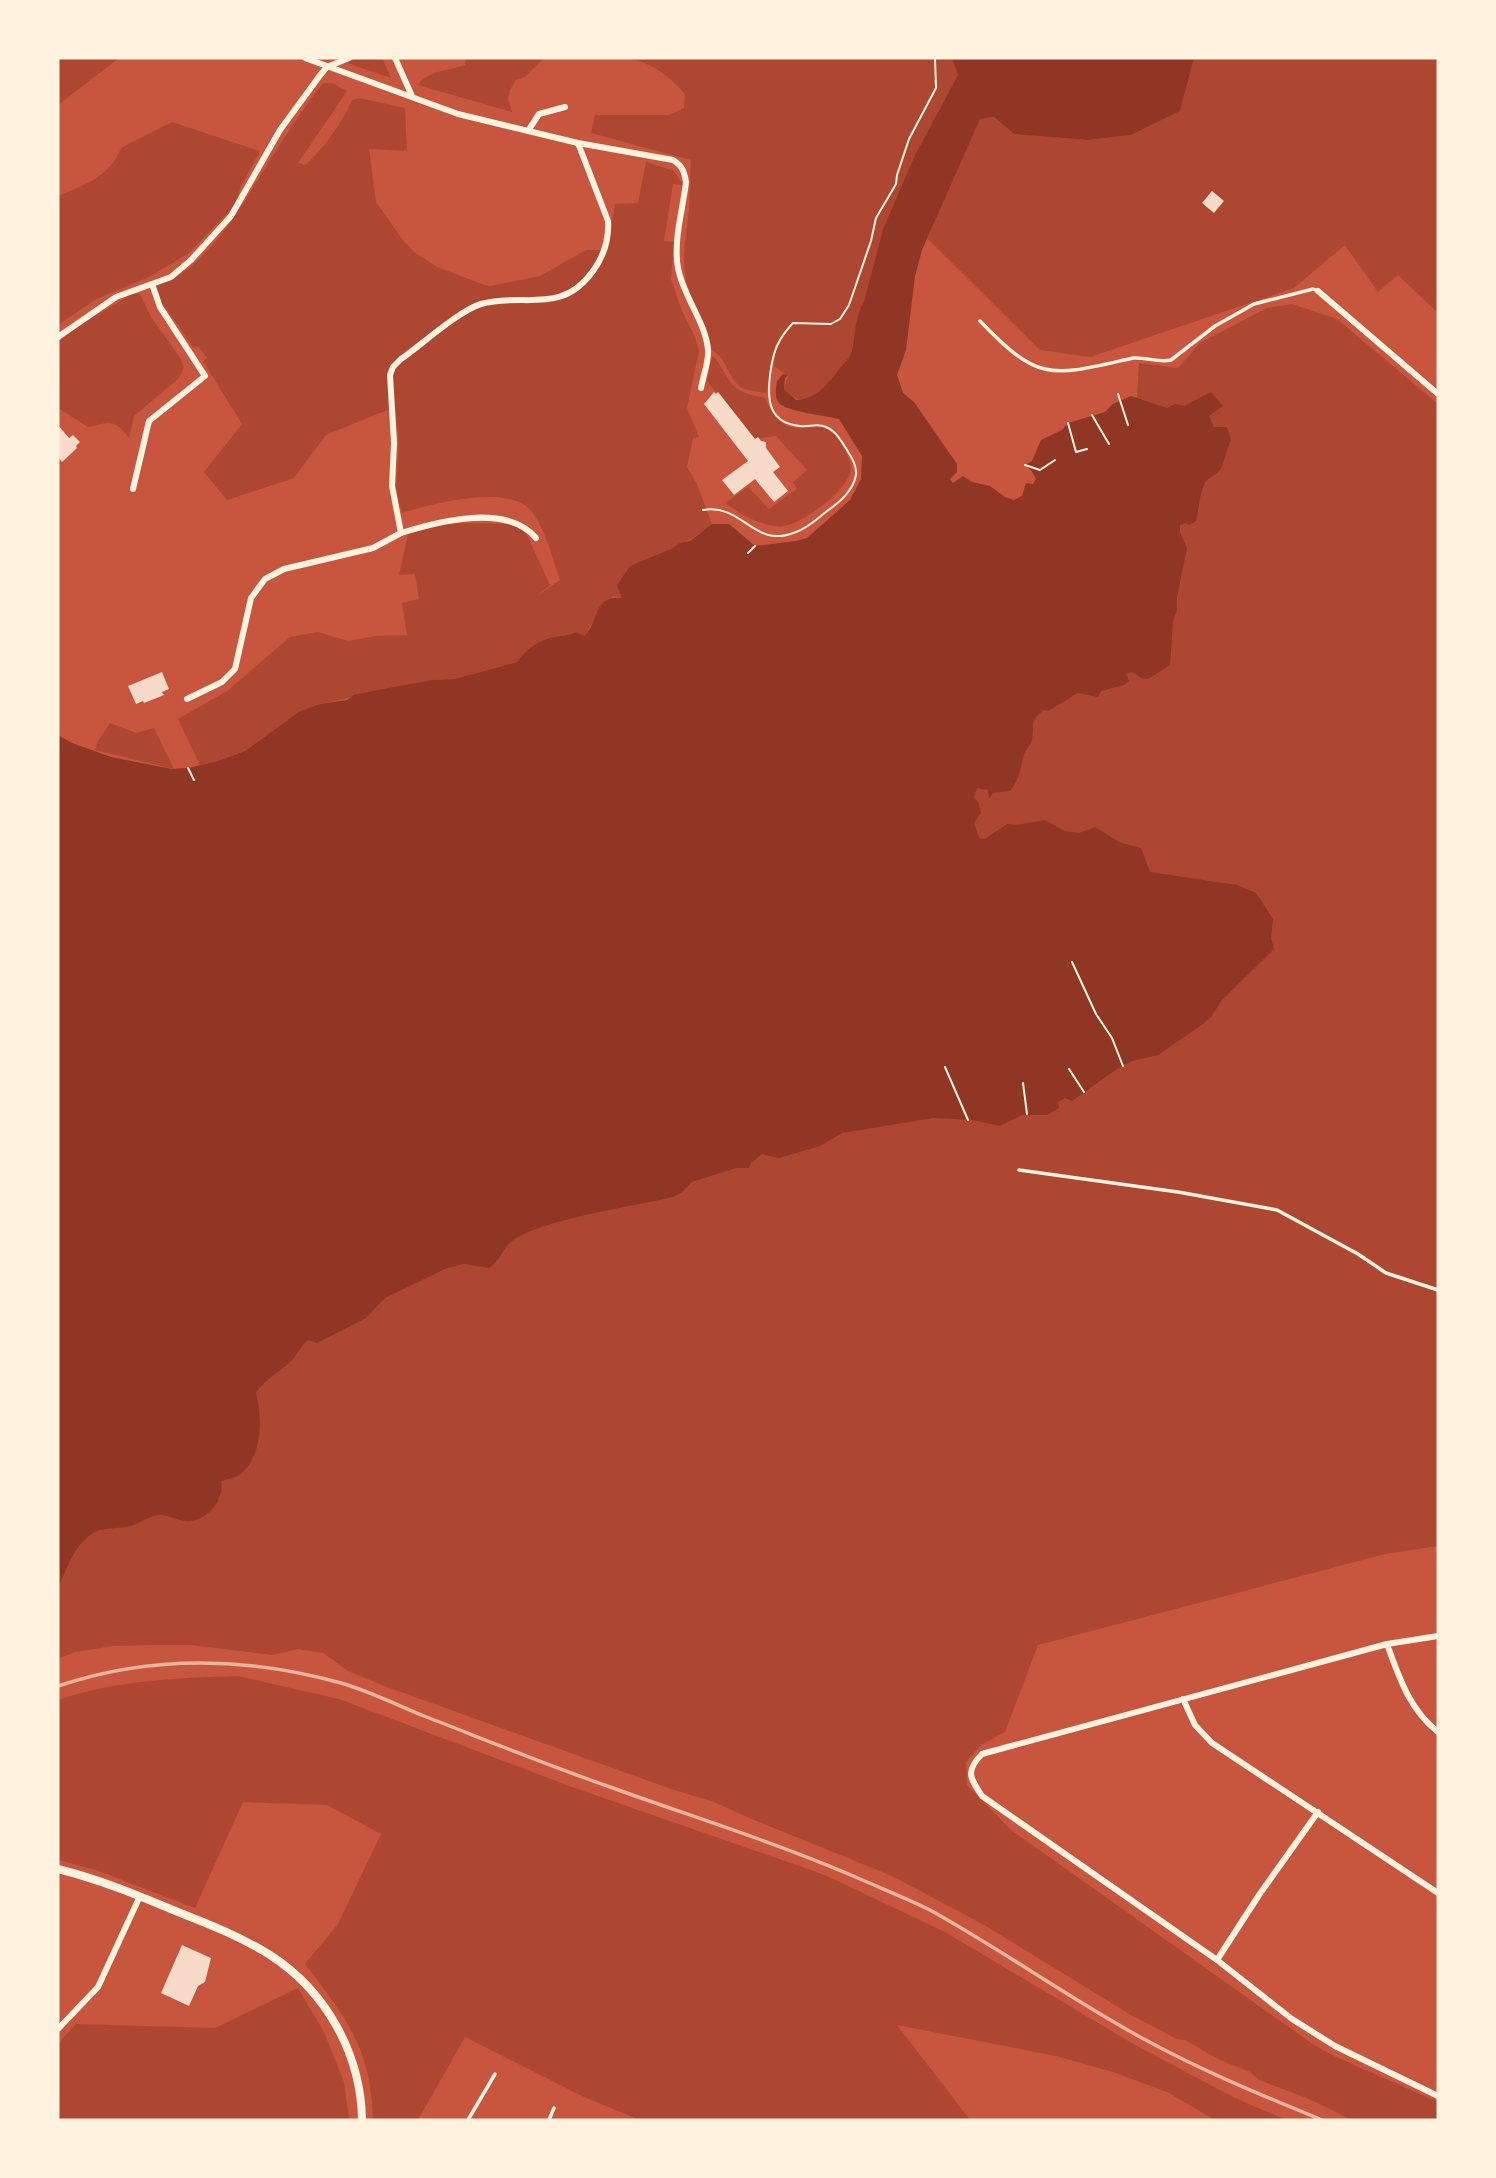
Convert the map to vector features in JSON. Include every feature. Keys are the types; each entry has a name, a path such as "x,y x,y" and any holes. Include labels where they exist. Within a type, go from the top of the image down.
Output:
{"street":[{"path":"305,58 458,114 578,143 673,160 681,165 687,181 677,253 678,268 709,353 701,388"},
{"path":"58,337 116,297 171,277 181,270 231,216 281,130 321,74 327,68 348,58"},
{"path":"395,58 412,96"},
{"path":"528,131 539,114 565,107"},
{"path":"401,533 392,486 394,443 390,375 393,367 468,310 482,304 564,297 588,278 604,250 609,234 608,221 578,143"},
{"path":"133,489 149,421 205,376 160,307 152,284"},
{"path":"1318,291 1438,394"},
{"path":"187,699 222,682 234,669 251,598 265,579 284,569 373,548 401,533 448,520 496,519 525,526 536,538"},
{"path":"1438,1636 1387,1644 982,1754 972,1764 970,1779 982,1796 1217,1960 1292,2019 1335,2046 1438,2096"},
{"path":"1387,1644 1402,1687 1412,1703 1438,1732"},
{"path":"1183,1699 1195,1725 1212,1743 1438,1893"},
{"path":"1217,1960 1318,1812"},
{"path":"58,1869 91,1877 211,1925 254,1946 296,1974 322,2003 343,2039 356,2073 362,2120"},
{"path":"58,2029 98,1987 140,1896"}],"lane":[{"path":"980,321 1024,362 1052,372 1072,372 1133,358 1164,362 1171,360 1215,326 1254,304 1313,289 1318,291"},
{"path":"1019,1170 1178,1192 1277,1210 1358,1254 1386,1273 1438,1290"},
{"path":"468,2120 495,2074"},
{"path":"549,2120 554,2108"}],"path":[{"path":"703,510 721,509 735,514 751,528 769,535 793,534 846,496 855,479 856,470 851,457 829,428 823,425 798,426 780,419 773,412 767,395 772,362 779,338 793,323 831,324 840,319 849,305 872,241 876,218 896,184 909,139 936,88 935,58"},
{"path":"1118,394 1128,425"},
{"path":"1092,415 1108,444"},
{"path":"1068,423 1076,452 1087,449"},
{"path":"1026,465 1040,470 1055,460"},
{"path":"748,553 755,546"},
{"path":"188,768 194,780"},
{"path":"1072,962 1096,1014 1112,1038 1123,1066"},
{"path":"945,1067 968,1120"},
{"path":"1069,1069 1084,1093"},
{"path":"1023,1083 1027,1114"}],"shaded area":[{"path":"58,58 119,58 58,105"},
{"path":"357,58 382,58 391,78 347,63"},
{"path":"466,58 544,58 525,77 516,80 510,90 508,99 512,112 418,85 427,76 465,65"},
{"path":"629,58 952,58 958,75 915,155 883,229 864,303 858,316 850,356 815,396 800,399 784,389 788,376 774,366 775,353 766,393 744,389 712,350 688,288 685,270 691,160 591,133 595,115 669,115 684,108 685,94 673,81 654,67"},
{"path":"952,58 1194,58 1180,111 1131,135 1088,140 1014,134 994,117 980,119 922,250 915,276 906,350 897,375 903,393 914,402 957,464 957,472 950,479 953,483 963,476 972,482 990,486 1014,500 1022,496 1026,483 1033,484 1036,479 1025,465 1032,461 1041,440 1062,430 1068,423 1105,412 1113,404 1131,396 1167,408 1175,404 1184,406 1211,392 1223,406 1209,416 1214,427 1227,427 1231,440 1220,469 1204,484 1196,521 1189,525 1180,525 1187,548 1173,622 1170,665 1148,679 1132,672 1126,674 1129,681 1101,691 1098,697 1078,693 1039,714 1034,720 1031,741 1024,754 1018,778 1010,791 993,793 989,799 988,790 977,788 974,797 981,813 974,823 979,838 985,839 1007,824 1045,820 1065,831 1079,833 1095,827 1121,843 1141,848 1150,872 1237,885 1256,893 1273,919 1271,938 1274,949 1222,1000 1203,1024 1158,1055 1132,1061 1072,1101 1065,1098 1058,1102 1059,1108 1047,1115 1022,1115 1000,1126 972,1120 933,1118 842,1133 820,1146 779,1158 762,1154 749,1168 736,1168 692,1182 673,1197 541,1227 510,1243 489,1268 464,1264 447,1268 385,1298 366,1318 317,1343 308,1340 290,1363 260,1388 256,1393 260,1424 254,1456 242,1473 221,1481 220,1495 207,1514 187,1521 156,1515 130,1526 97,1531 80,1544 58,1587 58,735 111,757 172,769 218,761 245,751 300,711 320,704 432,680 454,679 517,662 533,646 548,638 576,632 584,636 589,631 597,611 606,601 622,598 617,585 630,566 690,541 712,524 729,524 755,546 807,538 850,500 861,479 862,456 839,419 797,411 779,403 776,395 777,381 783,374 788,375 784,389 796,400 810,397 826,386 850,356 857,320 883,229 915,155 958,75"},
{"path":"1194,58 1438,58 1438,313 1398,275 1378,292 1345,245 1294,288 1090,357 1040,350 928,239 980,119 994,117 1014,134 1088,140 1131,135 1180,111"},
{"path":"323,83 332,83 347,91 298,163 305,165 326,143 352,100 359,98 405,108 407,151 369,149 376,202 414,252 437,267 485,285 540,276 586,250 608,250 615,204 638,203 646,162 674,171 683,185 673,184 664,241 674,242 671,279 699,351 687,408 699,437 693,438 687,467 697,484 712,524 684,543 630,566 622,598 613,596 583,637 550,638 517,662 454,679 432,680 320,704 300,711 245,751 200,765 178,719 227,691 290,637 318,632 348,641 376,636 407,635 402,603 419,599 415,574 399,575 408,534 452,523 510,524 525,531 550,585 537,596 560,580 538,520 526,506 514,500 499,497 465,499 402,513 396,488 399,443 395,407 326,435 294,478 227,500 204,472 242,424 203,361 207,358 198,346 194,348 160,300 157,286 176,277 193,264 225,230 291,127"},
{"path":"172,122 260,151 242,184 234,206 188,254 147,278 98,298 58,325 58,196 104,173 121,148"},
{"path":"132,294 140,294 151,317 181,359 184,368 178,379 134,416 129,438 115,424 88,427 58,408 58,343 71,331"},
{"path":"1292,304 1337,319 1438,404 1438,1546 1385,1554 1038,1645 1005,1732 981,1745 966,1762 967,1785 1011,1830 1314,2045 1438,2102 1438,2120 1352,2120 1307,2098 1259,2080 1250,2072 1220,2060 1131,2015 986,1926 892,1876 714,1802 387,1687 348,1671 323,1653 298,1649 272,1655 190,1645 156,1645 113,1646 75,1652 58,1659 58,1073 1133,464 1139,363 1178,368 1200,343 1267,308"},
{"path":"712,356 734,386 746,393 765,398 771,410 784,424 796,428 825,428 834,435 846,452 851,468 847,481 823,505 802,519 785,526 769,525 745,516 725,503 748,487 769,509 797,489 793,482 807,470 776,436 755,439 707,381"},
{"path":"110,723 136,733 154,728 174,769 95,750"},
{"path":"238,1676 339,1699 572,1787 825,1875 945,1932 1135,2045 1235,2098 1286,2120 1215,2120 1167,2092 1113,2072 1056,2056 897,2025 970,2120 640,2120 582,2096 465,2037 418,2120 373,2120 371,2095 362,2054 333,2001 305,1964 338,1924 381,1834 327,1805 243,1802 195,1908 96,1870 58,1860 58,1700 125,1684"},
{"path":"298,1988 324,2032 344,2082 349,2120 58,2120 58,2047 76,2024 215,2028"}],"building":[{"path":"1212,191 1224,201 1214,213 1202,203"},
{"path":"714,392 718,392 755,439 758,437 766,442 766,448 780,467 773,472 788,491 774,502 755,479 734,495 722,480 748,461 704,404"},
{"path":"58,425 69,438 73,435 80,442 62,462 58,457"},
{"path":"162,672 169,689 162,692 164,695 136,704 128,686"},
{"path":"182,1945 211,1958 205,1982 198,1986 189,2006 161,1993"}],"railway":[{"path":"58,1686 128,1669 199,1663 270,1668 351,1686 563,1770 804,1856 907,1899 957,1925 1088,2007 1164,2050 1231,2082 1322,2120"}]}
